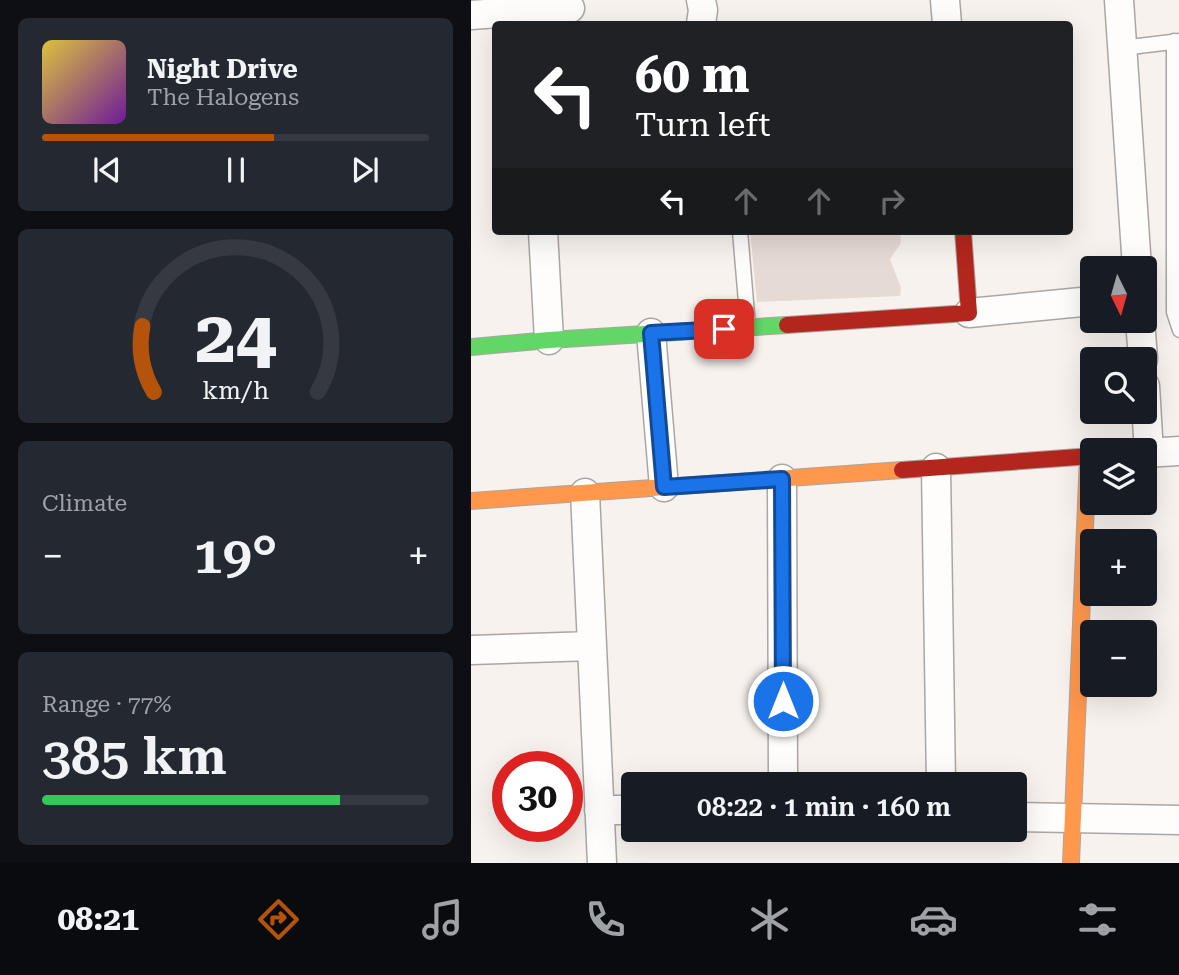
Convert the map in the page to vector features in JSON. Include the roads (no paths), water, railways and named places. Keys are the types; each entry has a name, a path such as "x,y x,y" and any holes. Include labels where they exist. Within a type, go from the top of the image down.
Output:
{"street":[{"path":"701,0 701,21"},
{"path":"945,0 947,21"},
{"path":"1119,0 1136,256"},
{"path":"471,15 571,11"},
{"path":"543,235 549,340"},
{"path":"963,235 969,313"},
{"path":"471,347 969,313 1080,302"},
{"path":"651,333 664,487"},
{"path":"1157,452 1179,451"},
{"path":"471,501 1080,457"},
{"path":"936,468 941,772"},
{"path":"782,479 783,772"},
{"path":"585,493 602,863"},
{"path":"1071,863 1087,515"},
{"path":"471,650 592,646"},
{"path":"599,810 621,810"},
{"path":"1027,817 1179,820"}],"lane":[{"path":"1122,48 1176,41 1174,312 1179,330"},
{"path":"740,235 748,327"}]}
